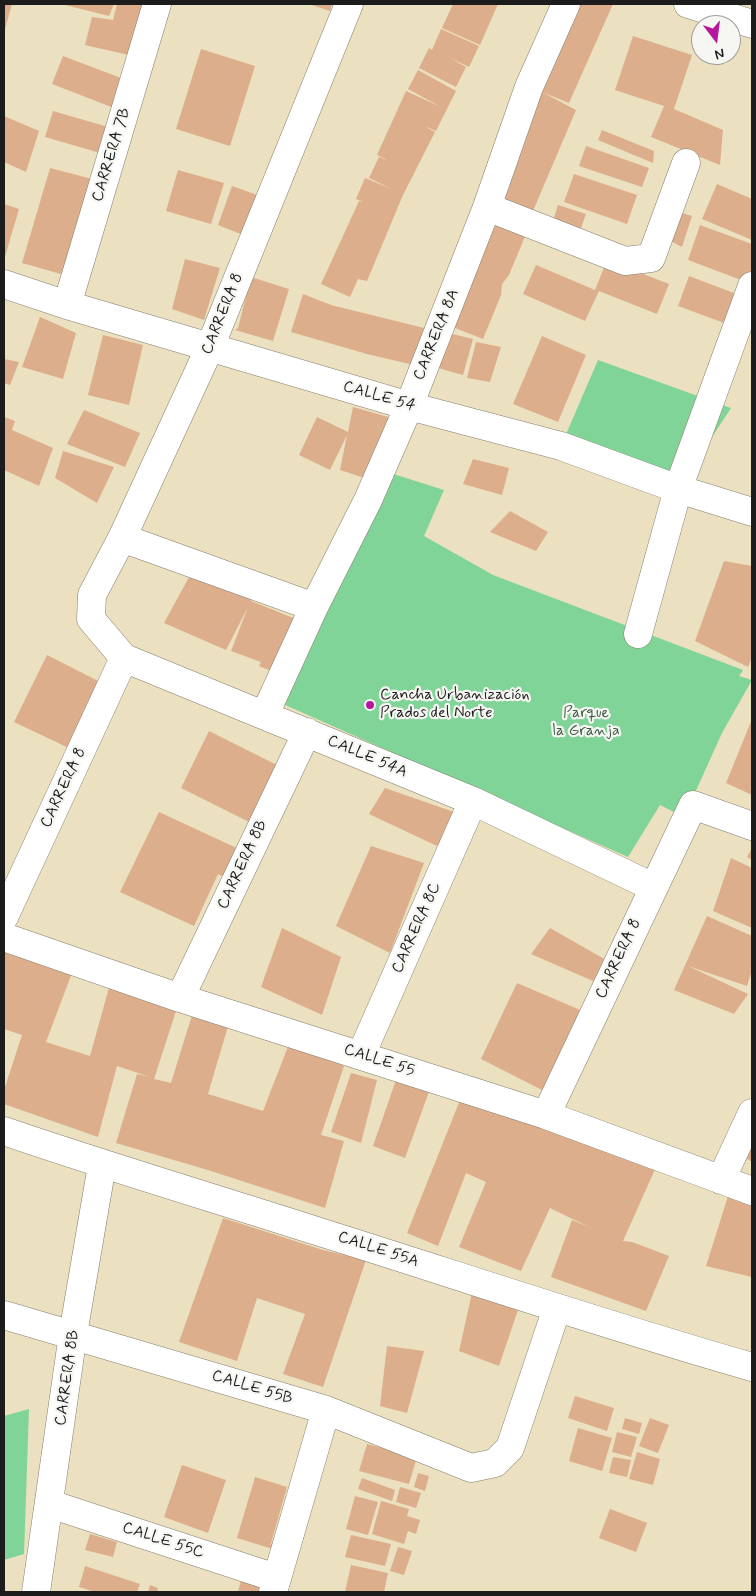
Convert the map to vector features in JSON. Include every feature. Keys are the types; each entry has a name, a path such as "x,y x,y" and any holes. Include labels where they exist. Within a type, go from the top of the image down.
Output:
{"street":[{"name":"CARRERA 7B","path":"67,305 157,4"},
{"name":"CARRERA 8","path":"91,619 92,595 122,538 210,348 349,4"},
{"name":"CARRERA 8A","path":"265,714 314,607 368,500 409,406 487,207 529,87 566,4"},
{"path":"688,4 752,24"},
{"path":"487,207 625,261 651,258 686,162"},
{"name":"CALLE 54","path":"4,284 67,305 409,406 561,446 678,489 752,512"},
{"path":"638,634 678,489 752,286"},
{"path":"122,538 314,607"},
{"name":"CALLE 54A","path":"91,619 124,658 265,714 473,801 653,887"},
{"name":"CARRERA 8","path":"4,917 124,658"},
{"name":"CARRERA 8B","path":"180,998 307,732"},
{"name":"CARRERA 8C","path":"361,1055 473,801"},
{"name":"CARRERA 8","path":"546,1115 693,805 752,826"},
{"name":"CALLE 55","path":"4,937 180,998 546,1115 752,1191"},
{"path":"721,1180 752,1112"},
{"name":"CALLE 55A","path":"4,1131 102,1165 268,1215 648,1337 752,1367"},
{"name":"CARRERA 8B","path":"36,1592 73,1334 102,1165"},
{"name":"CALLE 55B","path":"4,1315 326,1410 471,1468 495,1463 510,1448 557,1308"},
{"path":"275,1585 326,1410"},
{"name":"CALLE 55C","path":"50,1504 275,1585"}],"green space":[{"path":"598,360 731,408 678,489 561,446"},
{"name":"Parque la Granja","path":"387,472 444,490 424,536 493,575 743,670 739,676 752,680 722,733 684,817 660,805 628,857 283,704"},
{"path":"29,1409 24,1554 4,1560 4,1416"}],"building":[{"path":"4,4 12,4 4,33"},
{"path":"61,4 114,4 109,16"},
{"path":"117,4 152,4 133,56 85,45 92,17 113,20"},
{"path":"309,4 332,4 330,11"},
{"path":"453,4 498,4 480,45 442,28"},
{"path":"570,4 613,4 569,103 542,92 576,110 533,211 496,197"},
{"path":"441,29 479,46 469,67 450,58 466,67 456,87 419,68 429,48 432,50"},
{"path":"633,36 691,55 674,109 723,130 720,165 651,137 664,106 615,90"},
{"path":"201,49 255,66 230,146 176,129"},
{"path":"63,56 126,80 114,108 52,84"},
{"path":"418,70 456,91 436,131 424,126 435,132 403,195 367,281 358,279 350,297 321,284 359,201 364,202 356,199 365,178 392,189 369,178 379,157 389,161 377,155 406,91 441,107 408,89"},
{"path":"53,111 115,129 107,155 45,137"},
{"path":"4,116 39,131 26,172 4,162"},
{"path":"602,130 654,151 653,163 598,140"},
{"path":"586,146 649,168 642,187 579,166"},
{"path":"50,168 96,180 68,276 22,263"},
{"path":"178,170 224,183 211,224 166,211"},
{"path":"574,174 637,195 627,224 564,202"},
{"path":"717,184 752,199 752,240 702,219"},
{"path":"232,186 263,197 251,238 218,225"},
{"path":"4,204 19,209 4,260"},
{"path":"558,205 586,214 581,228 553,221"},
{"path":"675,211 692,216 682,247 667,239"},
{"path":"490,214 526,234 509,275 502,284 501,295 483,339 445,324"},
{"path":"700,225 752,244 752,275 749,283 688,260"},
{"path":"185,259 220,268 204,320 172,309"},
{"path":"607,260 669,284 657,314 599,291 585,321 523,294 536,265 595,290"},
{"path":"689,276 739,295 727,324 678,306"},
{"path":"251,277 289,289 273,341 235,330 238,328"},
{"path":"303,294 331,305 424,328 414,365 367,354 291,332"},
{"path":"40,317 76,333 63,379 22,367"},
{"path":"448,333 473,339 463,375 438,368"},
{"path":"103,335 143,345 129,405 88,395"},
{"path":"542,336 586,355 558,422 513,404"},
{"path":"476,342 501,347 490,382 467,378"},
{"path":"4,359 19,362 10,385 4,383"},
{"path":"353,407 399,420 374,481 340,470 347,435 330,470 299,455 317,417 348,432"},
{"path":"84,410 140,433 125,467 67,444"},
{"path":"4,417 15,421 12,430 53,448 39,486 4,470"},
{"path":"63,451 114,467 97,503 55,478"},
{"path":"473,459 509,468 502,495 463,484"},
{"path":"510,511 548,532 536,551 490,532"},
{"path":"724,561 752,566 752,657 748,667 695,641"},
{"path":"194,568 254,596 251,601 296,619 271,671 259,666 261,662 231,651 248,607 226,650 164,623"},
{"path":"47,655 102,683 73,750 14,722"},
{"path":"752,719 752,795 726,783"},
{"path":"209,731 285,769 255,825 181,788"},
{"path":"385,788 457,813 437,846 369,814"},
{"path":"159,812 241,850 228,879 218,874 194,926 120,892"},
{"path":"371,846 424,863 390,953 336,926"},
{"path":"752,848 752,860 747,857"},
{"path":"731,858 752,868 752,928 713,911"},
{"path":"707,916 752,936 752,970 747,986 688,966 748,994 734,1014 674,990"},
{"path":"282,928 341,957 322,1015 261,987"},
{"path":"550,928 606,960 593,981 531,954"},
{"path":"4,952 72,973 46,1042 90,1056 110,984 178,1005 154,1079 171,1083 193,1012 229,1023 208,1094 263,1111 289,1044 344,1066 321,1135 344,1141 325,1208 208,1170 116,1143 137,1074 150,1077 117,1066 98,1137 4,1104 4,1090 22,1035 4,1029"},
{"path":"517,983 585,1012 542,1090 481,1059"},
{"path":"351,1073 377,1080 361,1143 331,1132"},
{"path":"397,1077 430,1089 405,1158 373,1146"},
{"path":"464,1090 656,1167 623,1241 632,1242 669,1256 646,1311 551,1277 572,1220 591,1228 550,1208 521,1271 459,1247 486,1182 466,1173 438,1246 407,1233"},
{"path":"752,1135 752,1162 740,1154"},
{"path":"729,1193 752,1201 752,1277 706,1266"},
{"path":"223,1218 323,1250 366,1260 323,1387 283,1374 305,1314 257,1298 237,1361 179,1342"},
{"path":"474,1284 522,1298 499,1366 459,1351"},
{"path":"387,1346 424,1351 407,1413 380,1406"},
{"path":"575,1396 614,1408 607,1431 568,1418"},
{"path":"625,1418 642,1423 639,1434 622,1429"},
{"path":"650,1418 669,1425 658,1453 639,1446"},
{"path":"578,1428 612,1438 602,1471 569,1461"},
{"path":"617,1432 637,1437 631,1457 612,1452"},
{"path":"367,1444 417,1457 409,1484 359,1471"},
{"path":"637,1452 660,1459 653,1485 629,1479"},
{"path":"613,1457 631,1460 627,1477 609,1473"},
{"path":"182,1465 226,1480 208,1533 164,1517"},
{"path":"418,1473 429,1476 425,1491 414,1487"},
{"path":"255,1477 287,1487 270,1547 278,1529 279,1551 237,1538"},
{"path":"362,1478 395,1490 392,1501 358,1489"},
{"path":"400,1487 421,1493 416,1508 396,1502"},
{"path":"355,1496 378,1502 368,1535 346,1529"},
{"path":"381,1501 409,1509 407,1516 420,1520 416,1534 408,1531 404,1544 372,1534"},
{"path":"610,1509 647,1523 636,1552 599,1538"},
{"path":"90,1534 117,1542 113,1557 85,1550"},
{"path":"351,1535 391,1544 385,1566 345,1557"},
{"path":"398,1547 412,1551 404,1575 390,1571"},
{"path":"351,1565 388,1573 384,1592 345,1592"},
{"path":"85,1566 140,1584 137,1592 95,1592 79,1587"},
{"path":"241,1580 273,1590 272,1592 238,1592"},
{"path":"150,1585 158,1588 157,1592 148,1592"}],"place":[{"name":"Cancha Urbanización Prados del Norte","path":"370,705"}]}
